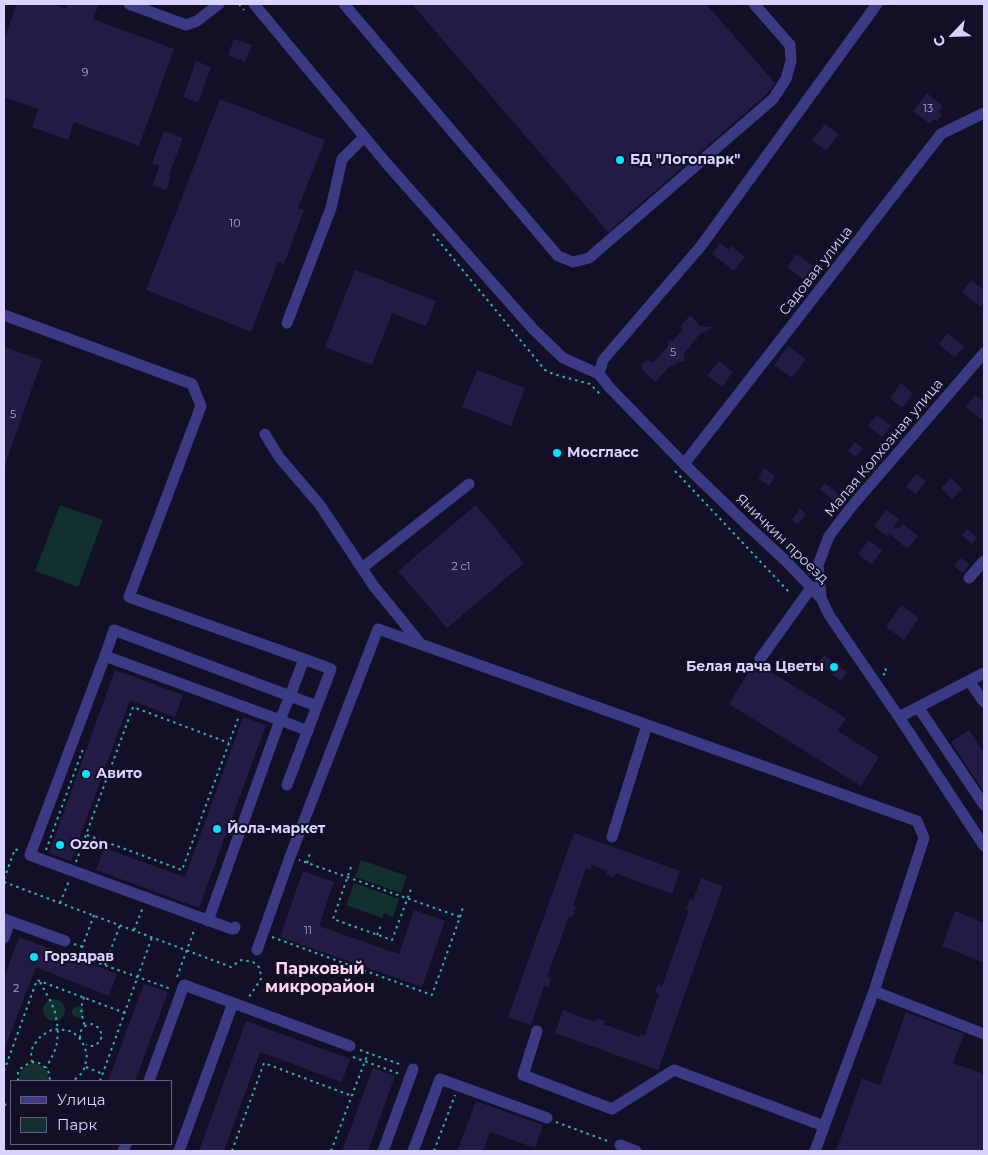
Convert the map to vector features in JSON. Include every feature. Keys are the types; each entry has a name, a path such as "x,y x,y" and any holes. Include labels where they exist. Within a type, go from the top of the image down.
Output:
{"street":[{"path":"129,4 186,25 197,21 220,4"},
{"path":"254,4 387,164 533,329 563,358 599,374 603,360 701,246 877,4"},
{"path":"344,4 558,256 573,262 589,258 773,99 786,79 791,61 790,45 754,4"},
{"name":"Садовая улица","path":"684,464 941,134 984,113"},
{"path":"287,323 331,208 342,159 364,137"},
{"path":"4,315 192,384 201,406 129,597 331,669 287,785"},
{"name":"Малая Колхозная улица","path":"821,598 818,565 829,536 852,506 984,353"},
{"name":"Яничкин проезд","path":"599,374 610,388 684,464 787,562 821,598 829,615 984,846"},
{"path":"265,434 279,457 320,505 373,585 421,645"},
{"path":"362,568 469,484"},
{"path":"969,578 984,561"},
{"path":"760,659 811,588"},
{"path":"257,950 290,857 378,629 917,821 924,838 874,991 815,1151"},
{"path":"235,927 232,929 203,919 30,855 114,630 317,706"},
{"path":"105,656 308,731"},
{"path":"203,919 304,659"},
{"path":"899,718 984,673"},
{"path":"969,680 984,702"},
{"path":"918,707 984,805"},
{"path":"612,837 647,725"},
{"path":"4,938 7,920 65,941"},
{"path":"149,1080 184,985 348,1050"},
{"path":"874,991 984,1034"},
{"path":"179,1151 238,1005"},
{"path":"537,1031 523,1075 612,1109 674,1070 824,1126"},
{"path":"383,1151 412,1069"},
{"path":"413,1151 440,1079 547,1118"},
{"path":"620,1146 636,1151"}],"path":[{"path":"431,231 545,370 590,384 604,398"},
{"path":"670,466 790,593"},
{"path":"60,903 133,707 229,743"},
{"path":"86,835 182,870 240,711"},
{"path":"43,860 83,749"},
{"path":"30,855 15,849 4,881 231,966 241,960 253,962 260,968 261,979 238,1005"},
{"path":"307,863 310,854"},
{"path":"290,857 460,917"},
{"path":"351,867 333,919 392,940 411,889"},
{"path":"134,930 146,898"},
{"path":"263,934 432,994 463,907"},
{"path":"94,916 79,956 181,993"},
{"path":"175,982 187,950 203,919"},
{"path":"377,935 381,924"},
{"path":"105,965 120,925"},
{"path":"100,1080 152,937"},
{"path":"4,1071 37,980 39,981"},
{"path":"39,981 125,1012"},
{"path":"39,981 55,1012 58,1029 54,1054 46,1068"},
{"path":"84,998 81,1015 85,1026"},
{"path":"80,1039 80,1032 85,1026 92,1024 99,1028 102,1039 97,1045 89,1046 84,1044"},
{"path":"32,1062 32,1053 36,1040 47,1032 58,1029 73,1032 84,1044 87,1054 85,1067 82,1073 74,1080"},
{"path":"348,1050 368,1053 412,1069"},
{"path":"348,1050 364,1061 400,1074"},
{"path":"331,1151 368,1053"},
{"path":"18,1080 20,1069 32,1062 39,1063 46,1068 50,1080"},
{"path":"232,1151 264,1063 352,1096"},
{"path":"85,1067 102,1074"},
{"path":"434,1151 458,1086"},
{"path":"547,1118 620,1146"}],"green space":[{"path":"60,505 103,520 78,587 35,571"},
{"path":"361,860 407,876 401,893 355,877"},
{"path":"354,883 399,899 393,917 384,913 382,918 346,905"},
{"path":"54,999 62,1002 65,1010 62,1018 54,1021 46,1018 43,1010 46,1002"},
{"path":"80,1006 83,1007 83,1017 76,1018 73,1017 72,1010 73,1007"},
{"path":"34,1063 42,1066 48,1074 48,1080 19,1080 22,1070 29,1064"}],"building":[{"path":"17,4 52,4 66,9 68,4 99,4 93,19 174,49 139,146 74,122 68,140 32,127 38,109 4,97 4,39"},
{"name":"БД \"Логопарк\"","path":"412,4 706,4 775,83 767,94 608,232"},
{"path":"234,39 252,45 245,62 228,55"},
{"path":"196,61 211,67 198,103 183,97"},
{"path":"927,93 943,106 939,112 942,114 937,121 934,119 930,124 913,111"},
{"path":"220,99 325,140 298,208 304,210 284,264 278,262 251,332 146,290"},
{"path":"825,124 839,134 826,151 812,140"},
{"path":"164,131 183,138 169,175 171,176 166,190 153,185 159,166 152,163"},
{"path":"720,243 728,249 731,246 745,257 734,271 712,254"},
{"path":"797,254 816,268 806,282 787,267"},
{"path":"355,270 436,301 426,326 392,313 372,365 325,347"},
{"path":"971,280 984,290 984,302 980,307 962,292"},
{"path":"690,315 700,326 713,327 699,335 684,354 684,361 677,362 673,367 671,365 655,382 641,368 642,364 644,361 649,360 653,363 669,345 668,340 673,341 683,329 680,327"},
{"path":"948,333 964,347 954,357 939,344"},
{"path":"788,346 806,359 792,378 774,365"},
{"path":"4,347 42,360 5,465 4,465"},
{"path":"719,361 733,372 722,387 707,376"},
{"path":"477,370 525,388 511,426 462,407"},
{"path":"901,383 913,394 902,408 890,398"},
{"path":"975,395 984,402 984,421 966,407"},
{"path":"877,415 891,426 882,437 868,426"},
{"path":"855,442 863,449 856,457 848,451"},
{"path":"764,468 775,476 769,486 758,478"},
{"path":"916,474 926,481 916,494 906,487"},
{"path":"951,478 962,489 952,499 941,488"},
{"path":"825,483 838,494 833,500 820,489"},
{"path":"476,505 524,563 447,628 398,571"},
{"path":"800,509 806,514 798,525 792,520"},
{"path":"886,510 899,519 894,526 898,529 903,524 918,536 907,549 890,534 888,537 874,526"},
{"path":"967,529 977,538 972,544 962,535"},
{"path":"869,540 882,551 871,564 858,554"},
{"path":"960,558 970,564 963,573 954,566"},
{"path":"901,605 919,618 904,640 886,627"},
{"path":"824,655 847,672 841,681 818,663"},
{"path":"754,663 846,718 838,731 879,757 861,786 729,704"},
{"path":"115,670 183,695 175,717 130,700 71,861 49,853"},
{"path":"243,717 266,725 199,908 96,870 104,848 185,877"},
{"path":"969,730 984,753 984,792 951,742"},
{"path":"574,833 680,871 672,894 615,873 614,877 606,874 607,871 592,865 591,870 586,868 573,906 576,907 572,918 569,916 547,977 551,978 548,988 544,986 531,1025 508,1017"},
{"path":"303,871 334,882 319,926 399,954 414,910 445,921 422,987 280,937"},
{"path":"701,878 723,886 658,1070 555,1033 563,1010 595,1022 596,1018 605,1021 603,1024 640,1037 641,1034 645,1035 659,994 655,992 658,984 662,986 689,910 686,909 690,899 693,900"},
{"path":"955,911 984,923 984,963 942,946"},
{"path":"19,937 117,974 109,996 36,967 4,1050 4,978"},
{"path":"144,984 168,992 135,1080 108,1080"},
{"path":"906,1012 964,1034 953,1063 984,1074 984,1151 836,1151 862,1078 880,1085"},
{"path":"246,1021 350,1059 342,1082 260,1052 224,1151 199,1151"},
{"path":"373,1068 395,1076 368,1151 342,1151"},
{"path":"476,1101 543,1125 535,1148 490,1132 483,1151 457,1151"}],"place":[{"name":"БД \"Логопарк\"","path":"620,160"},
{"name":"Мосгласс","path":"557,453"},
{"name":"Белая дача Цветы","path":"834,667"},
{"name":"Авито","path":"86,774"},
{"name":"Йола-маркет","path":"217,829"},
{"name":"Ozon","path":"60,845"},
{"name":"Горздрав","path":"34,957"}],"district":[{"name":"Парковый микрорайон","path":"320,978"}]}
